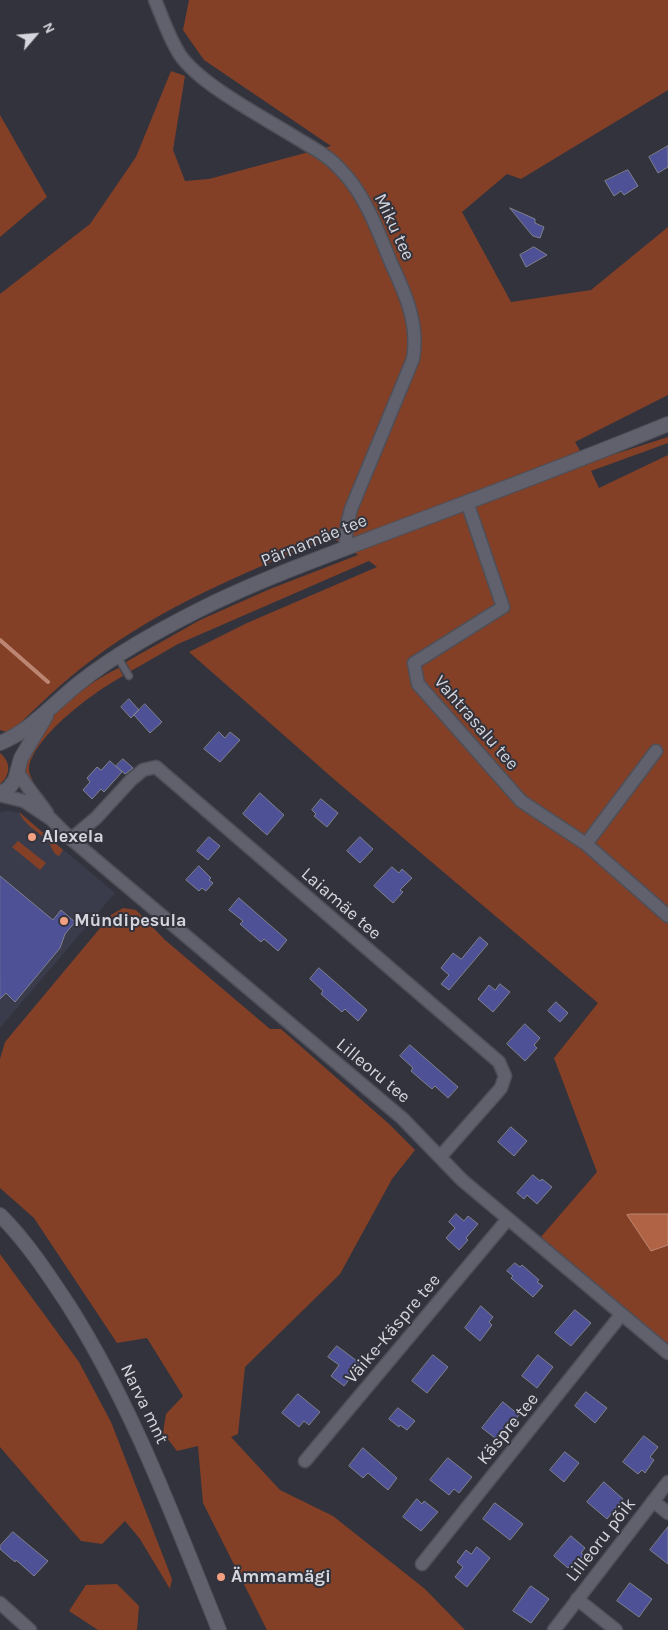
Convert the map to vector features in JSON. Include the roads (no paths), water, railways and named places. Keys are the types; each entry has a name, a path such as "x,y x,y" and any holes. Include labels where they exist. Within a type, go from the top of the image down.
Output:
{"main road":[{"name":"Pärnamäe tee","path":"0,743 23,730 78,684 117,656 153,634 224,598 668,424"},
{"path":"0,794 8,789 15,780 17,770 28,744 53,705"},
{"path":"0,743 13,754 17,770"},
{"name":"Narva mnt","path":"0,1215 28,1246 54,1283 102,1362 150,1458 219,1630"}],"street":[{"name":"Miku tee","path":"155,0 172,41 191,68 213,86 329,159 348,178 364,202 405,293 414,320 413,359 351,509 347,525 345,549"},
{"name":"Vahtrasalu tee","path":"467,502 503,607 414,663 418,684 521,801 586,844 668,916"},
{"path":"586,844 656,750"},
{"name":"Laiamäe tee","path":"71,839 96,818 143,770 156,767 499,1062 505,1076 501,1088 440,1157"},
{"name":"Lilleoru tee","path":"17,770 25,785 40,802 51,820"},
{"name":"Lilleoru tee","path":"0,794 24,801 51,820 71,839 402,1118 462,1180 507,1220 668,1353"},
{"name":"Väike-Käspre tee","path":"305,1460 507,1220"},
{"name":"Käspre tee","path":"422,1564 621,1315"},
{"name":"Lilleoru põik","path":"554,1630 668,1482"},
{"name":"Lilleoru põik","path":"653,1501 668,1513"},
{"name":"Lilleoru põik","path":"577,1599 616,1630"},
{"path":"0,1603 30,1630"}],"lane":[{"path":"117,656 128,676"}],"waterway":[{"path":"0,640 48,682"}],"place":[{"name":"Alexela","path":"32,837"},
{"name":"Mündipesula","path":"64,921"},
{"name":"Ämmamägi","path":"221,1577"}]}
